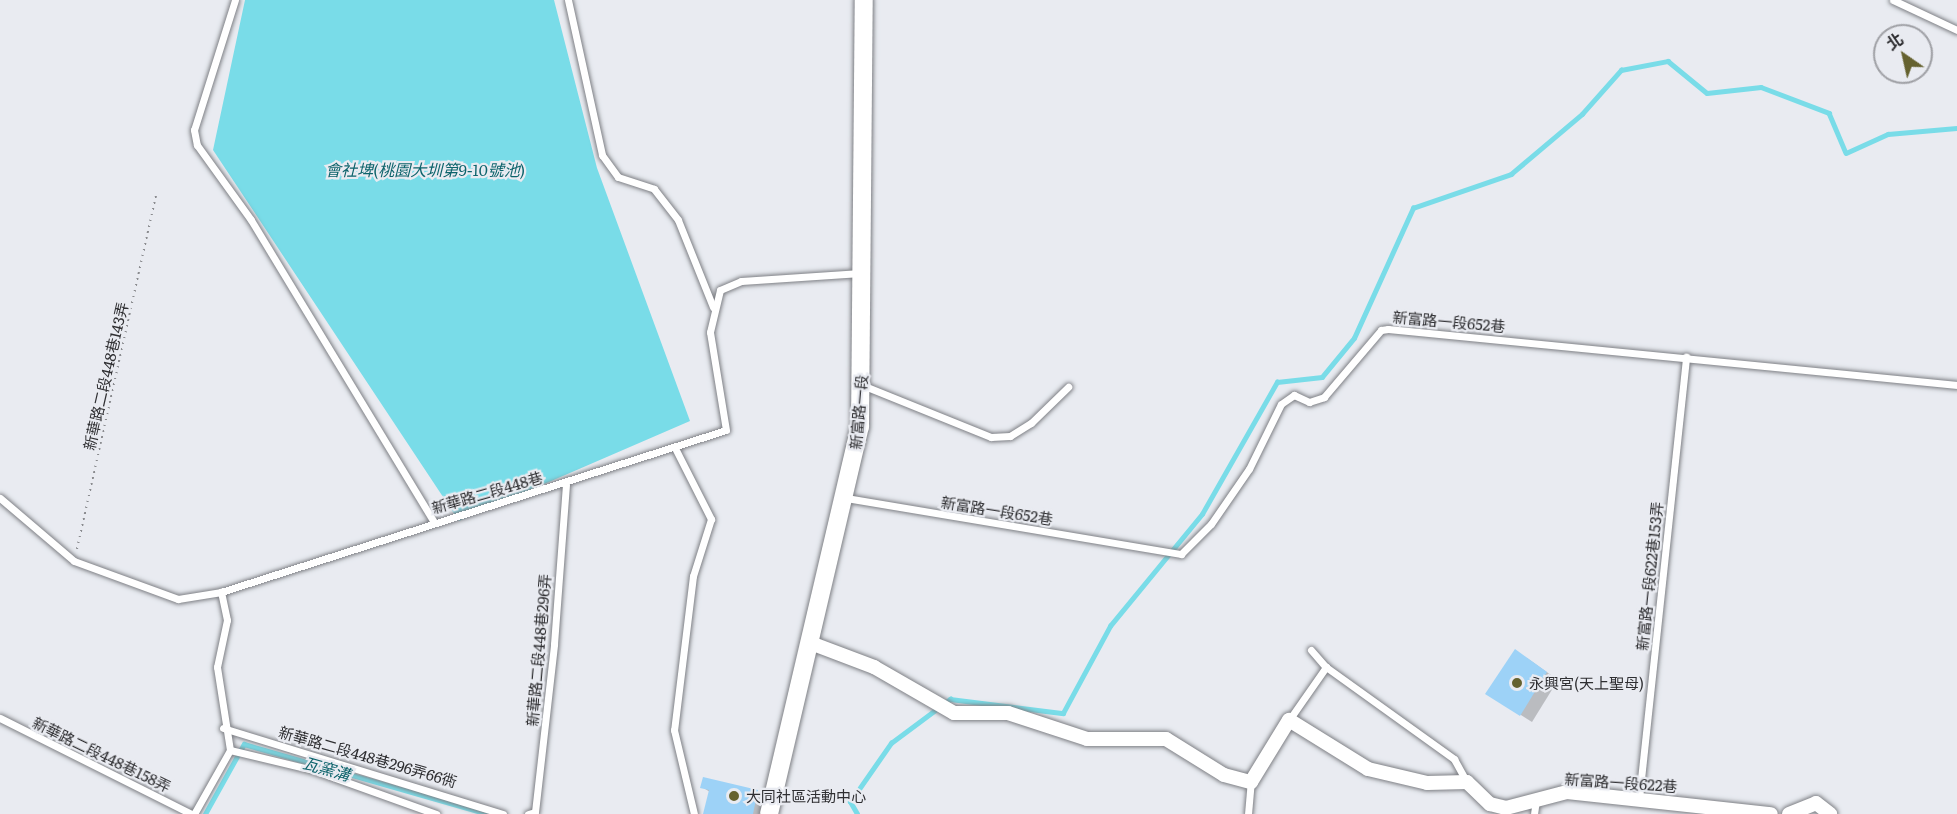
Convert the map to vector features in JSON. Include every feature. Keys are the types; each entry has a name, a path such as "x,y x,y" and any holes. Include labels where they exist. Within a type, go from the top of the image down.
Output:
{"street":[{"name":"新富路一段","path":"769,814 807,642 846,498 862,385 864,0"},
{"path":"807,642 874,667 954,713 1008,713 1087,739 1166,739 1224,775 1251,782 1289,720 1368,769 1427,783 1467,782"},
{"name":"新富路一段622巷","path":"1467,782 1491,804 1506,808 1536,797 1567,792 1771,814"},
{"path":"1789,814 1816,803 1830,814"}],"lane":[{"path":"235,0 194,130 197,145 252,220 434,522"},
{"path":"568,0 602,155 618,177 654,189 678,220 714,307"},
{"path":"1893,0 1957,30"},
{"path":"714,307 720,290 741,281 864,273"},
{"name":"新華路二段448巷","path":"0,499 74,561 178,599 221,592 434,522 566,484 726,430 710,332 714,307"},
{"name":"新富路一段652巷","path":"846,498 1176,553 1211,524 1249,469 1281,404 1294,395 1309,402 1324,397 1381,330 1686,356 1957,385"},
{"name":"新富路一段622巷153弄","path":"1639,798 1686,356"},
{"path":"862,385 991,437 1010,436 1024,427 1068,387"},
{"path":"675,448 711,519 693,576 674,730 694,814"},
{"name":"新華路二段448巷296弄","path":"528,814 535,812 554,644 566,484"},
{"path":"193,814 230,750 224,728 217,667 227,620 221,592"},
{"path":"1311,650 1326,667 1454,759 1467,782"},
{"path":"1289,720 1326,667"},
{"name":"新華路二段448巷158弄","path":"0,718 193,814"},
{"name":"新華路二段448巷296弄66衖","path":"224,728 503,814"},
{"path":"230,750 313,770 436,814"},
{"path":"1248,814 1251,782"},
{"path":"1534,814 1536,797"},
{"path":"407,814 411,806"}],"path":[{"name":"新華路二段448巷143弄","path":"74,561 156,195"}],"water":[{"name":"會社埤(桃園大圳第9-10號池)","path":"245,0 554,0 597,168 690,421 459,521 213,150"}],"building":[{"name":"永興宮(天上聖母)","path":"1515,649 1547,672 1520,716 1485,694"},
{"name":"大同社區活動中心","path":"703,777 758,790 753,814 703,814 709,790 700,788"}],"waterway":[{"path":"857,814 850,802 891,743 950,699 1063,713 1110,626 1202,514 1277,382 1322,377 1354,338 1413,208 1511,174 1582,114 1621,70 1668,61 1707,93 1761,87 1829,113 1846,153 1888,134 1957,128"},
{"name":"瓦窯溝","path":"205,814 244,744 488,814"}],"place":[{"name":"永興宮(天上聖母)","path":"1517,683"},
{"name":"大同社區活動中心","path":"734,796"}]}
